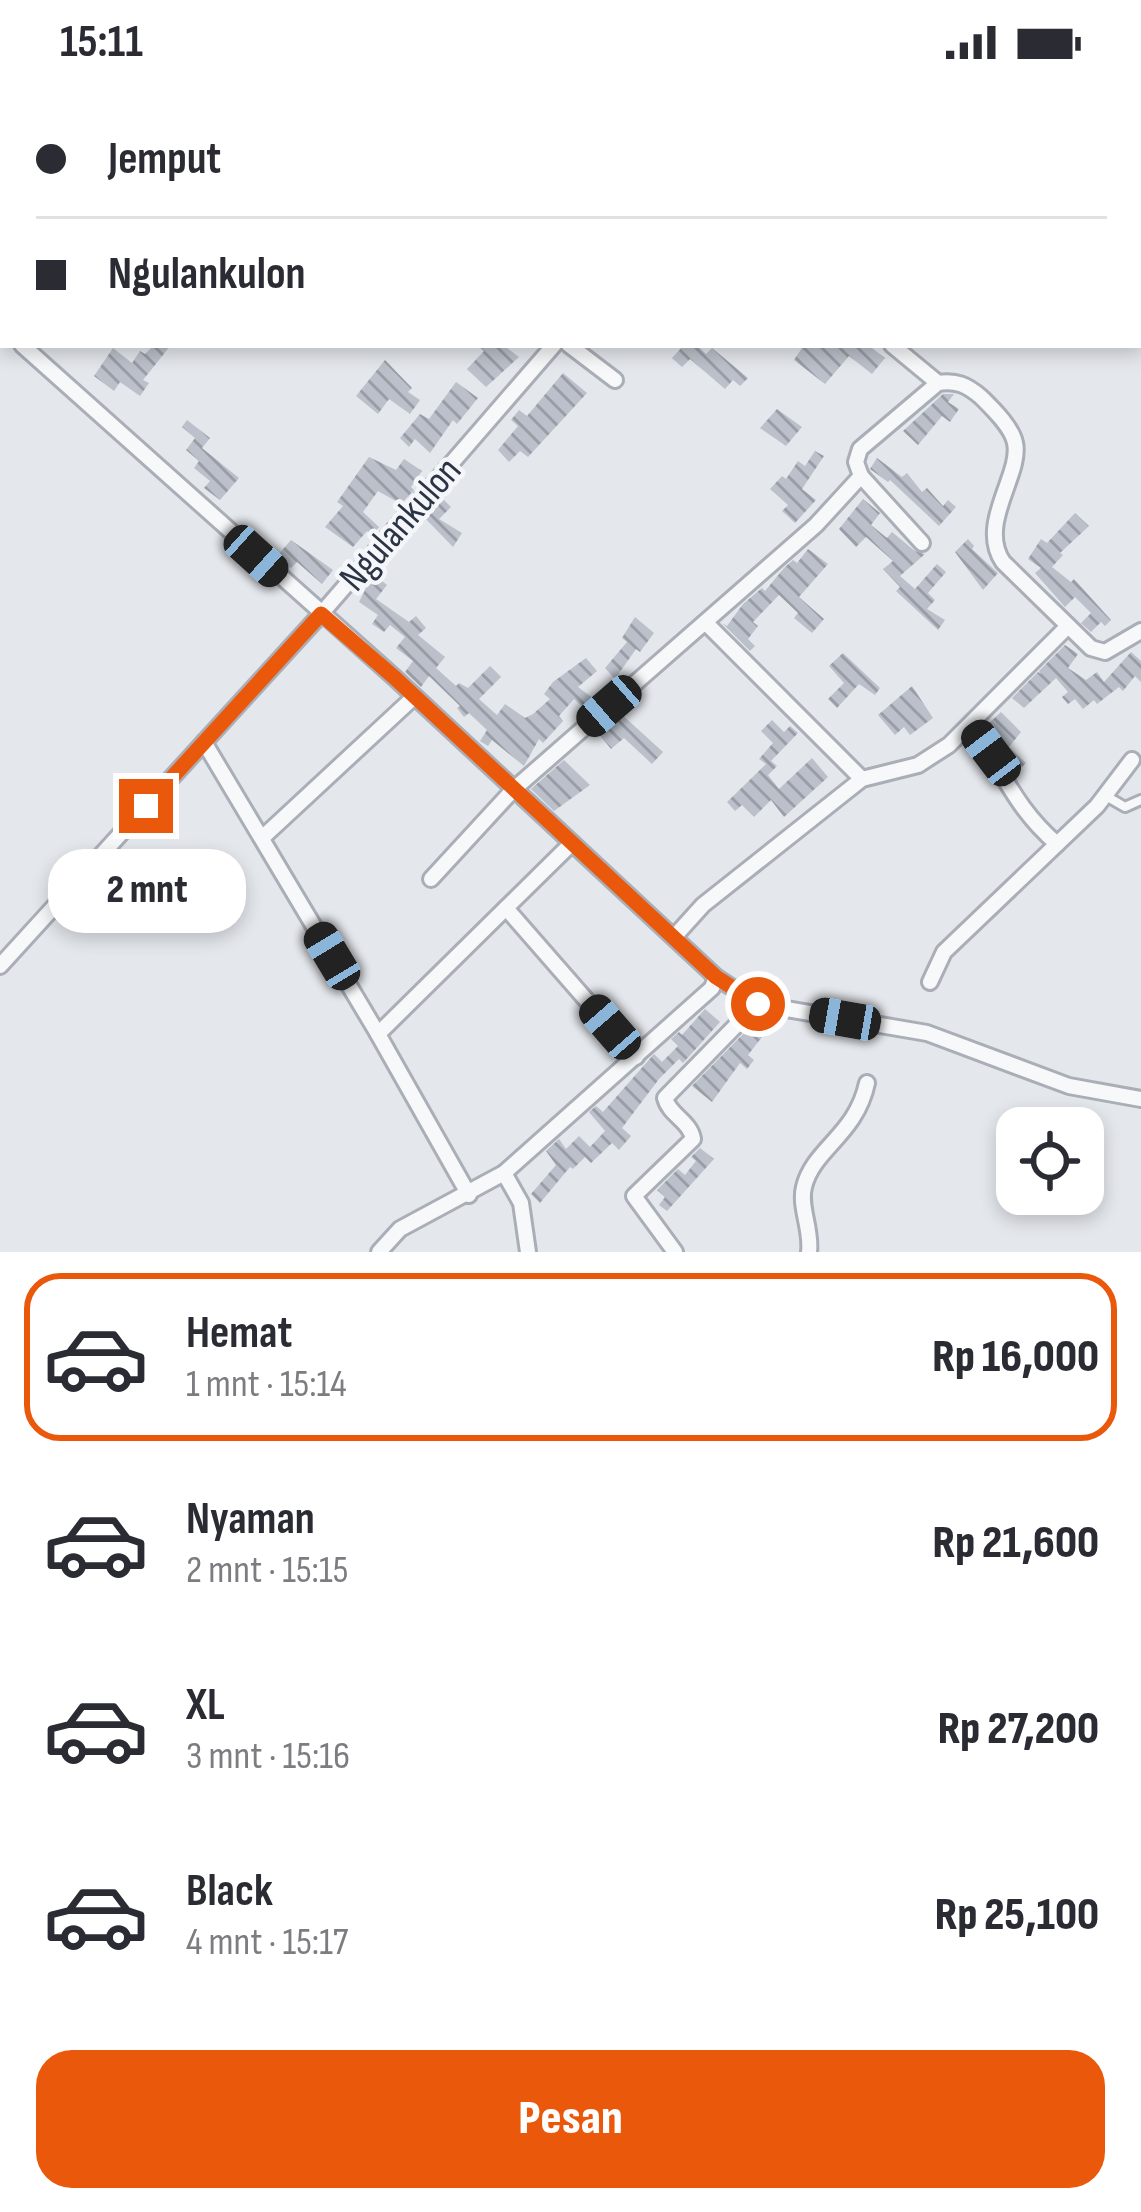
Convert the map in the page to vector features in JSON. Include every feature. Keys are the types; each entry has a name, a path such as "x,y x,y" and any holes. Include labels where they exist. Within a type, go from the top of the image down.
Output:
{"street":[{"path":"25,348 716,977 758,1004 928,1033 1069,1086 1141,1099"},
{"name":"Ngulankulon","path":"0,966 321,614 551,348"},
{"path":"573,348 614,380"},
{"path":"896,348 938,383"},
{"path":"922,543 861,476 856,462 860,449 938,383 952,381 978,395 1016,446 997,520 995,549 1091,648 1106,652 1141,631"},
{"path":"431,879 513,790 816,525 861,476"},
{"path":"706,623 862,779"},
{"path":"675,936 703,905 862,779 918,765 970,726 1068,626"},
{"path":"262,838 414,698"},
{"path":"970,726 991,753 1012,797 1057,844"},
{"path":"204,742 469,1195"},
{"path":"930,982 944,952 1105,795 1132,760"},
{"path":"378,1034 572,843"},
{"path":"506,908 635,1057"},
{"path":"379,1252 400,1229 504,1173 712,988 716,977"},
{"path":"675,1252 634,1196 693,1139 665,1098 758,1004"},
{"path":"809,1252 812,1234 802,1191 812,1168 862,1106 867,1083"},
{"path":"504,1173 521,1202 528,1252"}],"lane":[{"path":"1105,795 1125,808 1141,800"}],"building":[{"path":"113,348 132,363 140,351 145,354 151,348 169,348 143,380 149,383 140,396 120,382 114,391 94,376"},
{"path":"480,348 507,348 519,357 486,387 467,369 484,351"},
{"path":"681,348 700,348 706,354 712,348 748,378 740,386 733,380 725,389 690,359 682,367 672,358"},
{"path":"802,348 872,348 885,358 872,374 849,356 825,384 794,360"},
{"path":"385,360 412,388 408,392 420,400 410,414 389,399 378,414 356,396"},
{"path":"563,373 587,393 528,457 520,451 509,462 498,450 518,426 511,420 519,410 527,416"},
{"path":"456,382 478,398 457,424 453,420 430,453 415,439 409,447 400,438 420,414 429,419"},
{"path":"943,394 954,394 948,402 959,409 950,422 942,416 918,445 903,431"},
{"path":"777,409 802,427 786,446 760,428"},
{"path":"187,420 210,438 202,448 239,478 220,500 204,488 210,481 194,468 199,461 186,450 195,438 182,427"},
{"path":"815,451 824,456 802,489 816,500 795,523 782,511 788,505 770,489 782,476 786,479 798,461 805,466"},
{"path":"369,457 396,470 404,459 422,471 401,504 378,491 363,512 379,527 372,536 367,531 353,547 325,527 343,506 337,502"},
{"path":"877,458 902,477 907,473 922,492 927,488 943,506 948,500 956,507 939,526 890,480 870,469"},
{"path":"439,495 451,507 439,519 462,533 453,547 422,515"},
{"path":"863,499 880,513 871,525 887,538 892,532 925,554 900,576 915,589 937,564 946,572 928,593 935,600 927,609 945,620 938,630 896,591 900,587 883,569 893,561 866,537 856,547 839,529"},
{"path":"1075,513 1089,526 1052,567 1071,582 1074,579 1111,620 1091,632 1081,623 1091,613 1075,597 1065,607 1035,573 1041,568 1028,559 1041,539 1047,543"},
{"path":"968,539 972,549 998,573 983,590 955,552"},
{"path":"291,540 333,570 322,584 297,562 291,568 277,556"},
{"path":"808,549 828,564 799,597 824,619 812,633 794,618 798,613 779,595 753,622 758,626 748,639 755,646 750,651 722,623 727,626 743,604 762,588 765,591"},
{"path":"373,574 387,585 376,599 409,622 416,616 426,628 418,635 445,657 436,668 456,686 468,688 490,666 501,677 479,699 497,715 505,704 525,718 533,714 550,699 544,694 553,682 586,658 597,671 578,687 594,699 585,709 574,699 559,716 563,721 543,743 539,739 524,766 492,740 488,746 480,741 487,730 469,713 464,717 460,706 429,676 421,687 405,672 413,661 396,648 405,637 390,625 384,632 372,624 378,615 359,602"},
{"path":"635,617 654,633 615,679 605,668 627,642 622,638"},
{"path":"1065,645 1078,654 1068,668 1086,680 1097,672 1104,682 1131,652 1141,661 1141,682 1135,676 1123,691 1119,687 1083,709 1075,699 1068,704 1062,697 1068,692 1056,678 1024,708 1012,698 1038,672 1042,674 1039,671"},
{"path":"843,653 880,688 875,695 859,684 837,708 828,699 844,683 829,666"},
{"path":"912,686 933,718 910,735 904,727 895,735 878,715"},
{"path":"619,712 663,752 652,764 624,738 611,749 598,733"},
{"path":"1001,712 1021,732 1009,747 1026,763 1020,769 1005,758 985,727"},
{"path":"772,720 784,732 790,726 798,733 771,761 777,766 768,775 779,789 812,758 828,777 784,817 771,800 754,817 742,805 735,811 727,802 766,764 759,759 773,743 761,731"},
{"path":"564,760 590,785 554,811 531,789"},
{"path":"705,1009 720,1022 683,1063 679,1059 659,1079 622,1128 631,1136 619,1150 612,1143 591,1163 585,1157 570,1167 540,1203 531,1194 556,1165 546,1151 559,1139 566,1149 579,1136 590,1147 605,1131 589,1112 596,1106 603,1112 654,1054 662,1062 678,1046 671,1039 679,1032 682,1035"},
{"path":"749,1028 762,1037 748,1055 754,1060 747,1069 740,1063 712,1102 692,1086"},
{"path":"700,1148 714,1159 667,1211 659,1205 665,1197 657,1190 678,1169 685,1175"}],"route":[{"path":"146,806 321,614 716,977 758,1004"}]}
